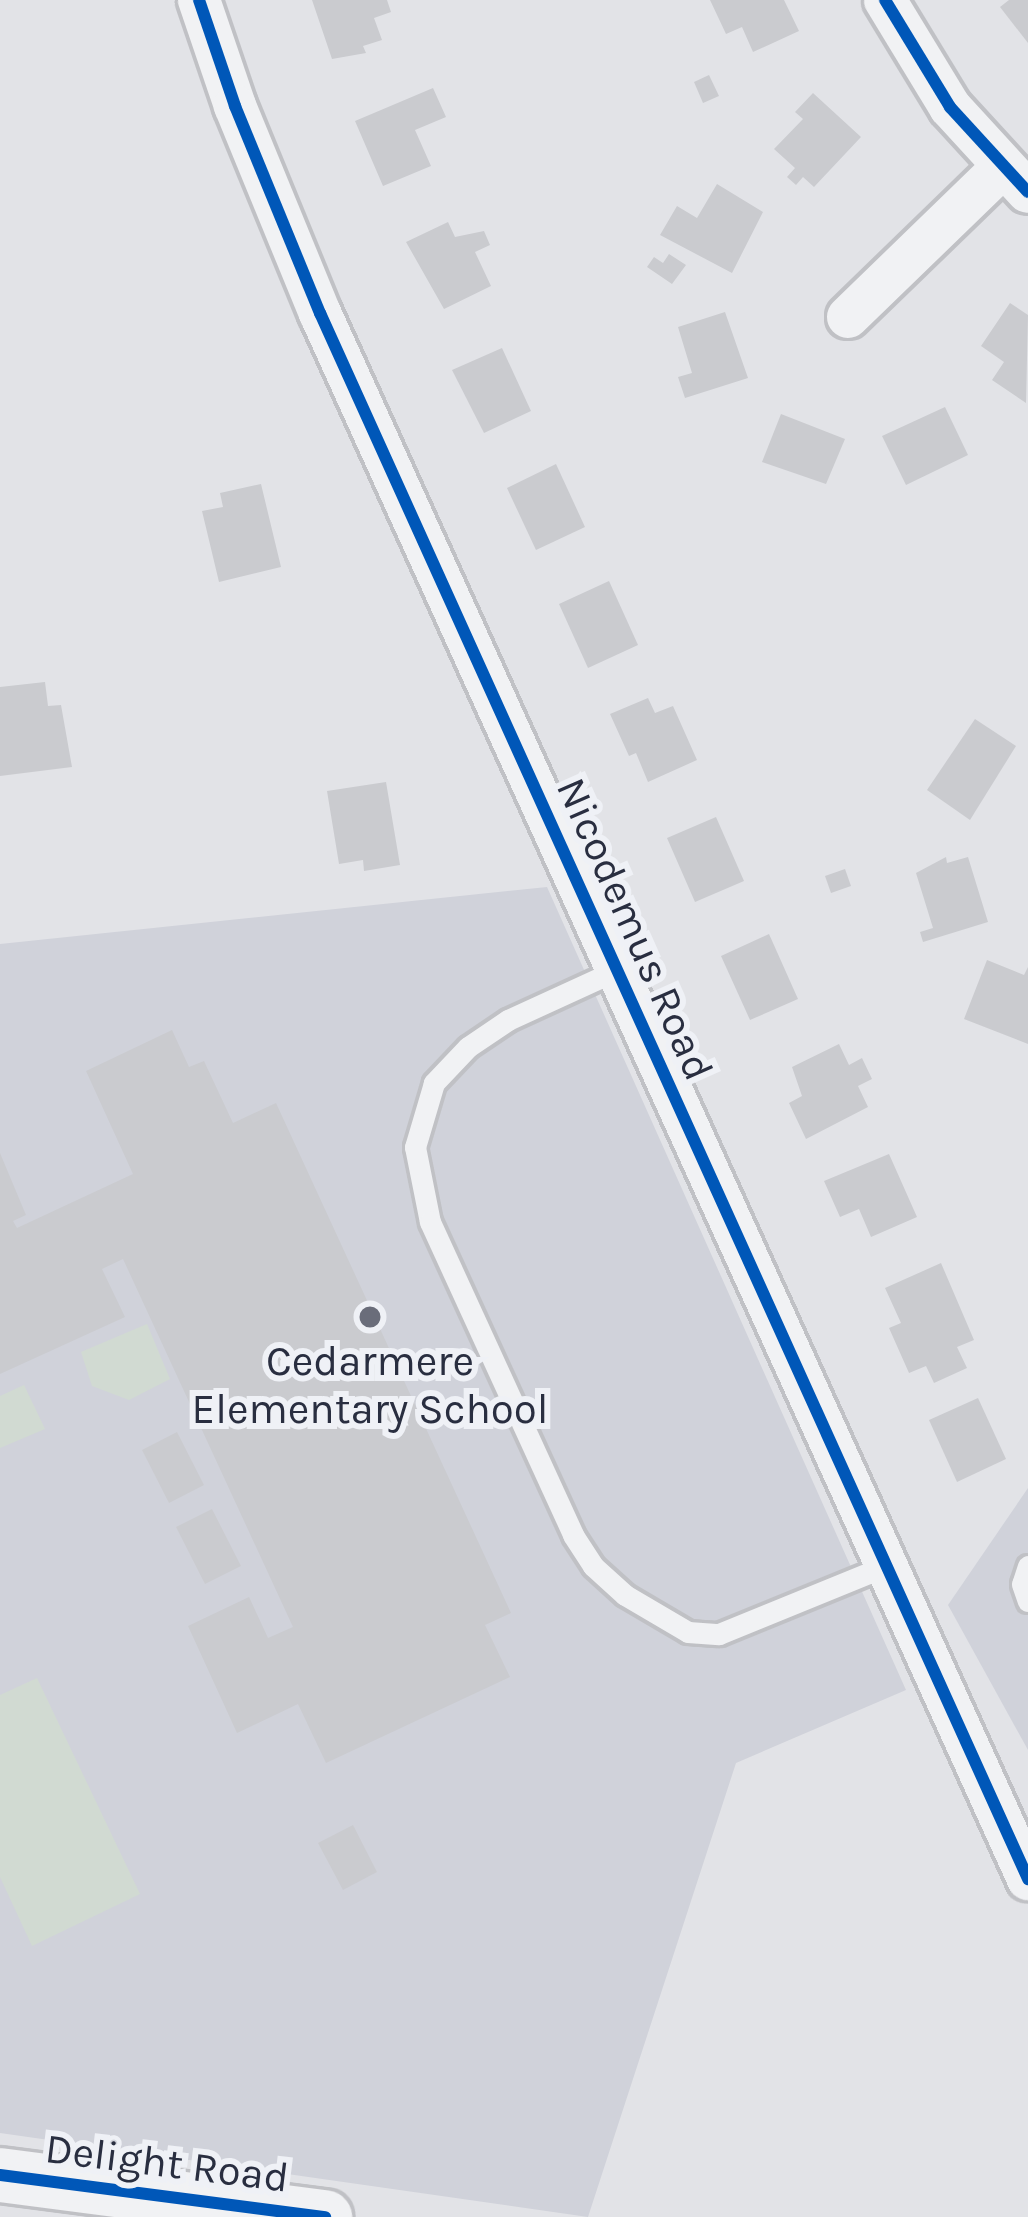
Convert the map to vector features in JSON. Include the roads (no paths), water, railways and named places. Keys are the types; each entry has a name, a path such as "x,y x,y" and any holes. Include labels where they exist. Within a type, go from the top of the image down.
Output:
{"street":[{"name":"Nicodemus Road","path":"199,0 235,106 320,314 1028,1880"},
{"path":"848,317 1016,179 950,107 885,0"},
{"name":"Delight Road","path":"0,2175 325,2217"}],"lane":[{"path":"617,970 508,1020 468,1047 434,1083 415,1148 419,1185 439,1242 573,1535 593,1566 625,1595 688,1632 719,1634 886,1566"},
{"path":"1028,1565 1022,1584 1028,1600"}],"place":[{"name":"Cedarmere Elementary School","path":"370,1317"}]}
